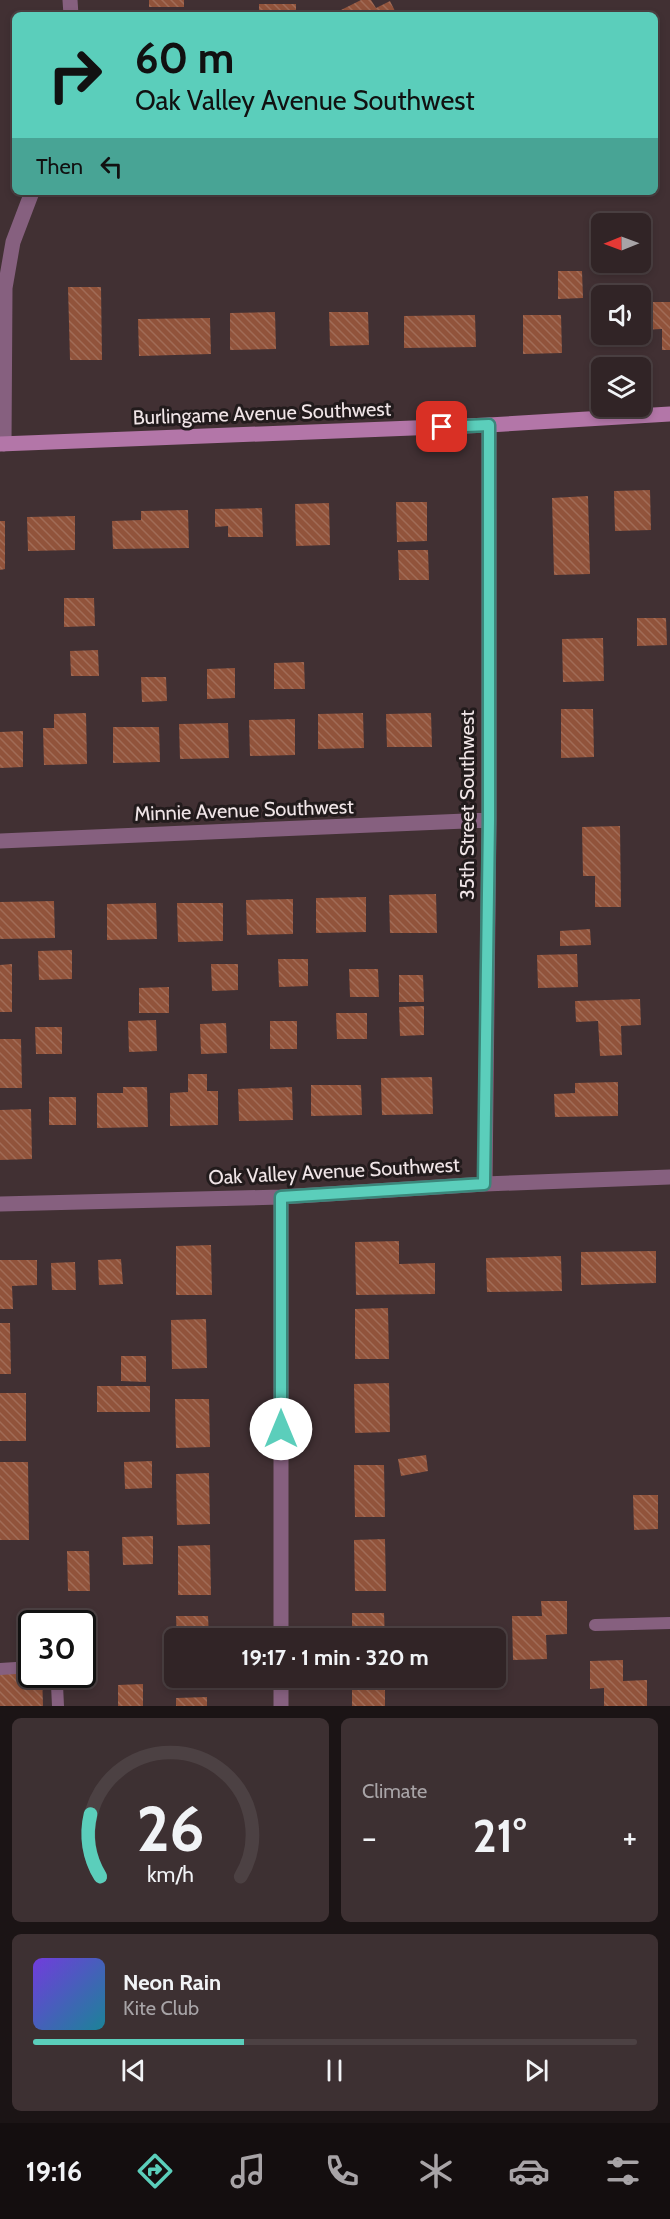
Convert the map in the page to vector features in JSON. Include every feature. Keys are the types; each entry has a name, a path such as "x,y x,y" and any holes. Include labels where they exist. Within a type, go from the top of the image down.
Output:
{"street":[{"path":"2,444 5,288 14,242 31,195"},
{"name":"Burlingame Avenue Southwest","path":"2,444 489,425 670,414"},
{"name":"35th Street Southwest","path":"484,1184 489,820 489,425"},
{"name":"Minnie Avenue Southwest","path":"0,841 489,820"},
{"name":"Oak Valley Avenue Southwest","path":"0,1204 281,1197 484,1184 670,1177"},
{"path":"281,1197 281,1628"},
{"path":"280,1688 280,1706"}],"lane":[{"path":"595,1625 670,1623"},
{"path":"0,1669 18,1668"},
{"path":"57,1688 58,1706"}],"building":[{"path":"149,0 184,0 184,7 149,7"},
{"path":"361,0 371,0 376,8 390,1 396,12 337,12"},
{"path":"259,4 296,4 296,12 259,12"},
{"path":"558,271 582,271 583,298 558,299"},
{"path":"68,287 101,287 102,360 70,360"},
{"path":"651,302 670,302 670,350 662,350 662,329 651,330"},
{"path":"275,312 276,349 230,350 230,313"},
{"path":"329,312 368,312 369,345 330,346"},
{"path":"475,315 476,347 404,348 404,316"},
{"path":"523,315 561,315 562,353 523,354"},
{"path":"210,318 211,354 139,356 138,319"},
{"path":"650,490 651,530 615,531 614,491"},
{"path":"588,496 590,574 554,575 552,498"},
{"path":"396,502 427,502 427,541 397,542"},
{"path":"329,503 330,545 296,546 295,504"},
{"path":"262,508 263,537 228,537 228,526 215,527 215,509"},
{"path":"188,510 189,548 113,549 112,521 141,520 141,511"},
{"path":"75,516 75,550 28,551 27,517"},
{"path":"0,521 5,521 5,569 0,570"},
{"path":"398,550 428,550 429,580 399,580"},
{"path":"64,598 94,598 95,626 64,627"},
{"path":"637,618 666,618 667,645 637,646"},
{"path":"603,638 604,681 563,682 562,639"},
{"path":"98,650 99,676 71,676 70,651"},
{"path":"304,662 305,689 274,689 274,663"},
{"path":"235,668 235,698 207,699 207,669"},
{"path":"141,677 166,677 167,701 142,702"},
{"path":"561,709 593,709 594,757 561,758"},
{"path":"86,713 87,764 44,765 43,728 54,728 54,714"},
{"path":"363,713 364,748 318,749 318,714"},
{"path":"431,713 432,747 387,747 386,714"},
{"path":"295,719 295,755 250,756 249,720"},
{"path":"228,723 229,758 180,759 179,724"},
{"path":"113,727 159,727 160,762 113,763"},
{"path":"23,731 23,767 0,768 0,732"},
{"path":"620,826 621,907 595,907 595,876 583,876 582,827"},
{"path":"436,894 437,933 390,933 389,895"},
{"path":"366,897 366,932 316,933 316,898"},
{"path":"293,899 293,934 247,935 246,900"},
{"path":"54,901 55,938 0,939 0,902"},
{"path":"156,903 157,939 107,940 107,904"},
{"path":"177,903 223,903 223,941 178,942"},
{"path":"590,929 591,945 560,946 560,931"},
{"path":"72,950 72,979 39,980 38,951"},
{"path":"577,954 578,987 538,988 537,955"},
{"path":"278,959 308,959 308,986 279,987"},
{"path":"12,964 12,1012 0,1012 0,965"},
{"path":"211,964 238,964 238,990 212,991"},
{"path":"349,969 378,969 379,997 350,997"},
{"path":"399,975 423,975 424,1002 399,1002"},
{"path":"169,987 169,1013 139,1013 139,988"},
{"path":"640,999 641,1025 621,1026 622,1055 600,1056 598,1021 576,1022 575,1001"},
{"path":"424,1006 424,1035 400,1036 399,1007"},
{"path":"336,1013 367,1013 367,1039 337,1039"},
{"path":"156,1020 157,1051 129,1052 128,1021"},
{"path":"270,1021 297,1021 297,1049 270,1049"},
{"path":"226,1023 227,1053 201,1054 200,1024"},
{"path":"35,1027 62,1027 62,1054 36,1054"},
{"path":"0,1039 21,1039 22,1088 0,1088"},
{"path":"188,1074 207,1074 207,1091 218,1091 218,1125 170,1126 170,1093 188,1092"},
{"path":"432,1077 433,1114 382,1115 381,1078"},
{"path":"618,1082 618,1116 555,1117 554,1094 575,1093 575,1083"},
{"path":"311,1085 361,1085 362,1115 311,1116"},
{"path":"123,1087 147,1087 148,1127 97,1128 97,1093 123,1093"},
{"path":"292,1087 293,1120 239,1121 238,1089"},
{"path":"49,1097 76,1097 76,1125 49,1125"},
{"path":"31,1109 32,1159 0,1160 0,1110"},
{"path":"399,1241 399,1264 435,1263 435,1294 356,1295 355,1242"},
{"path":"211,1245 212,1295 176,1295 176,1246"},
{"path":"656,1251 656,1283 581,1285 581,1252"},
{"path":"561,1256 562,1291 487,1292 486,1258"},
{"path":"121,1259 123,1284 99,1285 98,1260"},
{"path":"0,1260 37,1260 37,1285 12,1286 13,1309 0,1309"},
{"path":"75,1262 76,1290 52,1290 51,1263"},
{"path":"388,1308 389,1359 355,1359 355,1309"},
{"path":"206,1319 207,1368 172,1369 171,1320"},
{"path":"0,1323 10,1323 11,1374 0,1374"},
{"path":"121,1356 146,1356 146,1382 121,1381"},
{"path":"389,1383 390,1432 355,1433 354,1384"},
{"path":"97,1386 150,1386 150,1412 97,1412"},
{"path":"0,1393 26,1393 26,1441 0,1441"},
{"path":"175,1399 209,1399 210,1447 176,1448"},
{"path":"426,1455 428,1471 401,1476 398,1459"},
{"path":"152,1461 152,1488 125,1489 124,1462"},
{"path":"0,1462 28,1462 29,1540 0,1540"},
{"path":"354,1465 384,1465 385,1517 355,1517"},
{"path":"209,1473 210,1524 177,1525 176,1474"},
{"path":"633,1495 658,1495 658,1529 634,1530"},
{"path":"153,1536 153,1564 123,1565 122,1537"},
{"path":"385,1539 386,1591 355,1591 354,1540"},
{"path":"210,1545 211,1595 178,1595 178,1546"},
{"path":"67,1551 89,1551 90,1591 68,1591"},
{"path":"541,1601 567,1601 567,1634 546,1635 547,1659 513,1660 512,1616 542,1616"},
{"path":"352,1613 384,1613 385,1628 352,1628"},
{"path":"176,1616 208,1616 209,1628 177,1628"},
{"path":"623,1660 623,1681 647,1680 647,1706 604,1706 604,1688 590,1689 590,1661"},
{"path":"18,1669 18,1688 42,1688 43,1706 0,1706 0,1670"},
{"path":"143,1684 143,1706 118,1706 118,1685"},
{"path":"352,1688 385,1688 385,1706 352,1706"},
{"path":"207,1697 207,1706 176,1706 176,1698"}],"route":[{"path":"281,1429 281,1197 484,1184 489,820 489,425 442,427"}]}
